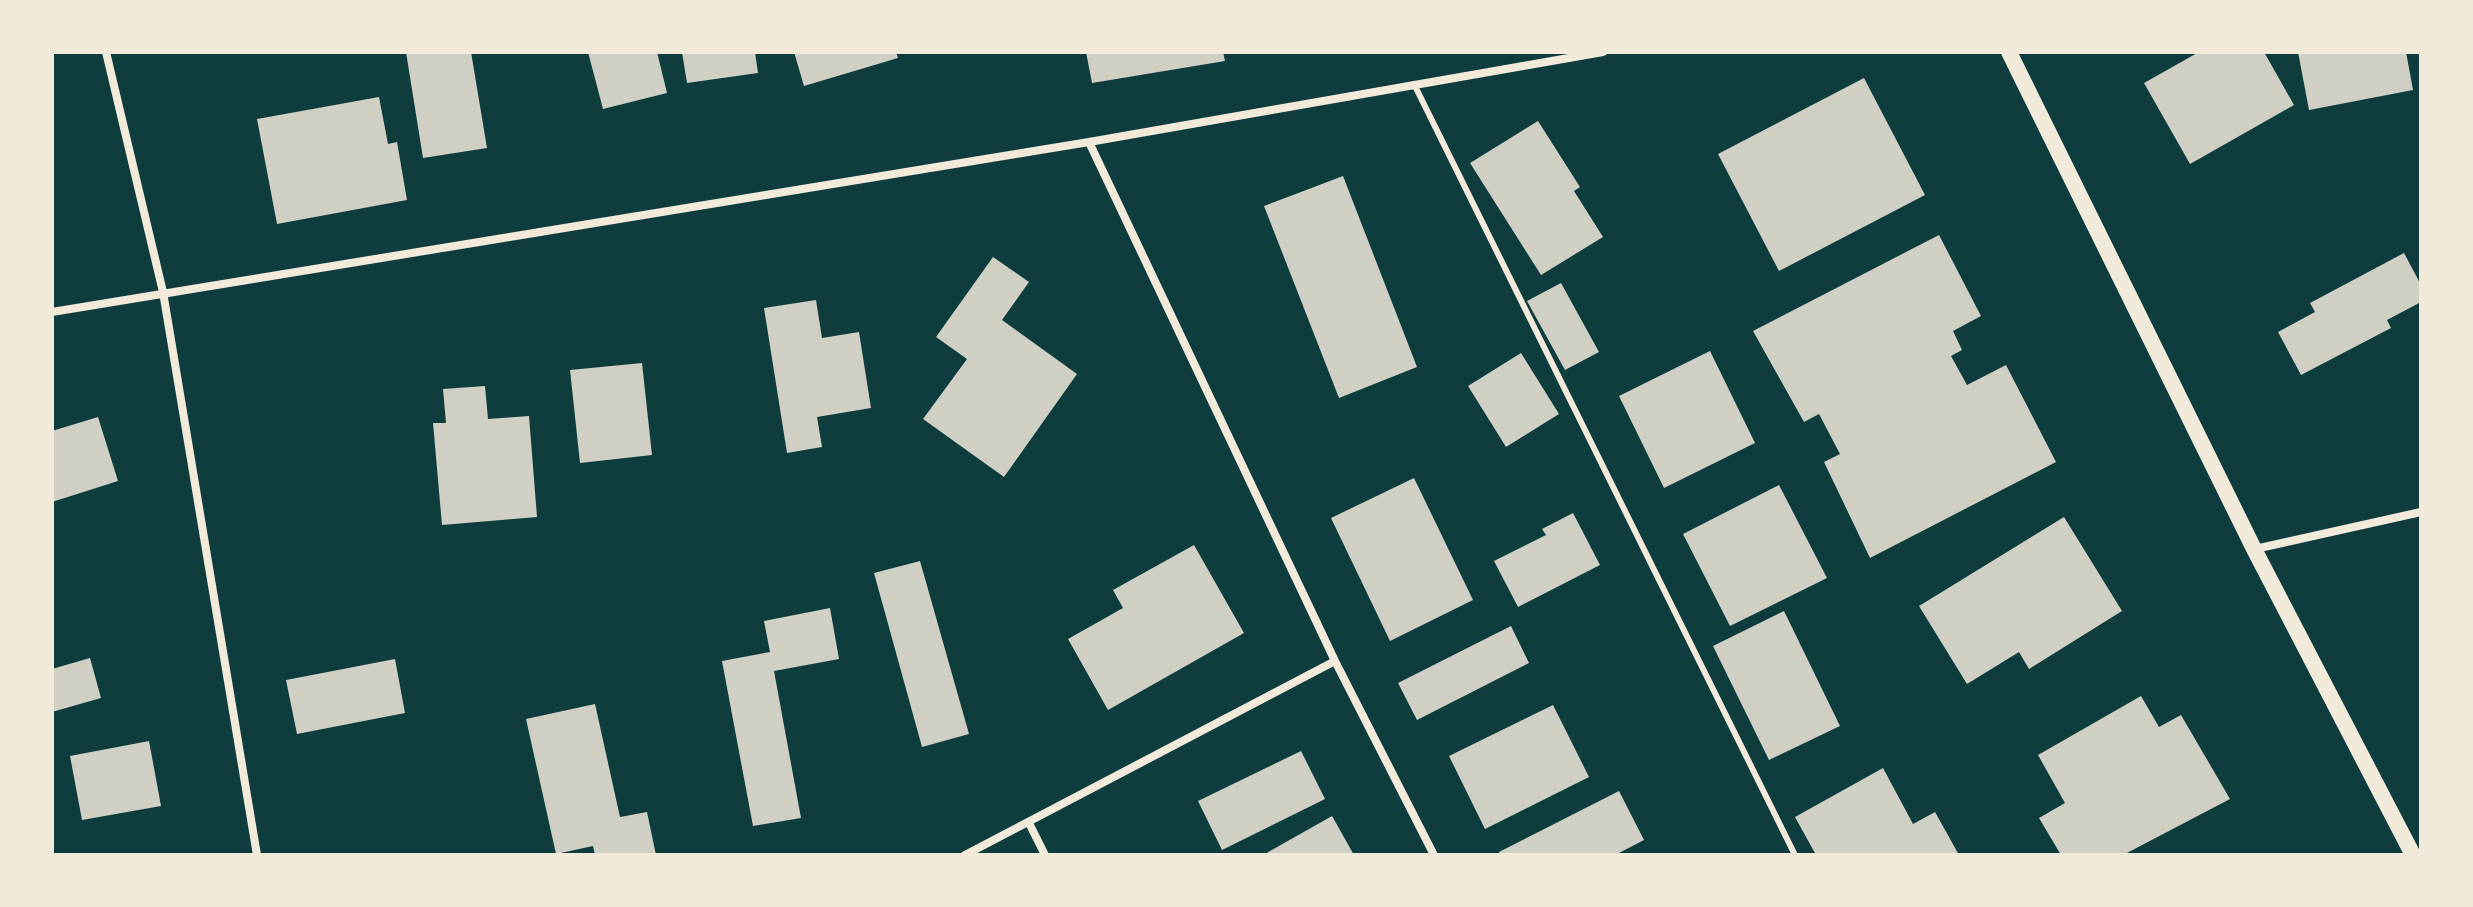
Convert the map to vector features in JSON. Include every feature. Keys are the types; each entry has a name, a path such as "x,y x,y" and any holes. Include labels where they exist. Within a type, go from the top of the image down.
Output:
{"main road":[{"path":"2009,52 2254,549 2410,854"}],"street":[{"path":"106,52 163,292 257,855"},
{"path":"52,312 1089,142 1603,52"},
{"path":"1089,142 1335,661 1434,855"},
{"path":"2254,549 2421,512"},
{"path":"965,855 1335,661"},
{"path":"1029,823 1045,855"}],"lane":[{"path":"1414,84 1795,855"}],"building":[{"path":"406,52 471,52 487,148 423,158"},
{"path":"588,52 657,52 667,93 603,109"},
{"path":"682,52 755,52 758,73 687,83"},
{"path":"794,52 896,52 898,58 804,86"},
{"path":"1086,52 1223,52 1225,61 1092,83"},
{"path":"2199,52 2264,52 2294,105 2190,164 2144,83"},
{"path":"2298,52 2406,52 2413,90 2309,110"},
{"path":"1864,78 1925,195 1779,271 1718,154"},
{"path":"379,97 388,144 397,142 407,200 277,224 257,119"},
{"path":"1538,121 1580,187 1574,191 1603,237 1541,275 1470,163"},
{"path":"1343,176 1417,367 1339,398 1264,206"},
{"path":"1939,235 1981,316 1953,331 1962,350 1951,356 1967,385 2006,365 2056,462 1870,558 1824,462 1840,454 1819,414 1804,422 1753,331"},
{"path":"2404,253 2421,285 2421,302 2387,320 2391,328 2301,375 2278,332 2315,312 2310,303"},
{"path":"993,257 1029,282 1002,320 1077,374 1004,477 923,419 967,359 936,337"},
{"path":"1561,283 1599,352 1565,370 1527,301"},
{"path":"816,300 822,338 859,332 871,408 817,417 822,447 787,453 764,308"},
{"path":"1710,351 1755,443 1664,488 1619,396"},
{"path":"1521,353 1559,414 1506,447 1468,386"},
{"path":"642,363 652,455 580,463 570,370"},
{"path":"485,386 488,419 529,416 537,517 442,525 433,423 446,423 443,389"},
{"path":"98,417 118,481 52,502 52,431"},
{"path":"1414,478 1473,600 1390,641 1331,518"},
{"path":"1779,485 1827,578 1730,626 1683,534"},
{"path":"1573,513 1600,565 1518,607 1494,561 1546,535 1542,529"},
{"path":"2064,517 2122,611 2029,669 2019,652 1967,684 1919,606"},
{"path":"1194,545 1244,633 1108,710 1068,639 1123,608 1113,590"},
{"path":"920,561 969,734 922,747 874,573"},
{"path":"830,608 839,659 774,671 801,818 753,826 722,661 770,652 764,621"},
{"path":"1784,611 1840,726 1769,760 1713,646"},
{"path":"1511,626 1529,663 1417,720 1398,683"},
{"path":"90,658 101,698 52,712 52,669"},
{"path":"395,659 405,713 297,734 286,680"},
{"path":"2141,696 2159,727 2181,715 2230,799 2123,855 2061,855 2039,818 2065,803 2038,755"},
{"path":"595,704 620,817 647,812 656,855 595,855 593,846 556,854 526,719"},
{"path":"1553,705 1589,777 1485,829 1449,756"},
{"path":"149,741 161,806 82,820 70,756"},
{"path":"1301,751 1325,799 1222,850 1198,801"},
{"path":"1883,768 1913,824 1935,812 1959,855 1816,855 1795,817"},
{"path":"1619,791 1644,840 1615,855 1500,855 1499,852"},
{"path":"1332,816 1354,855 1263,855"}]}
